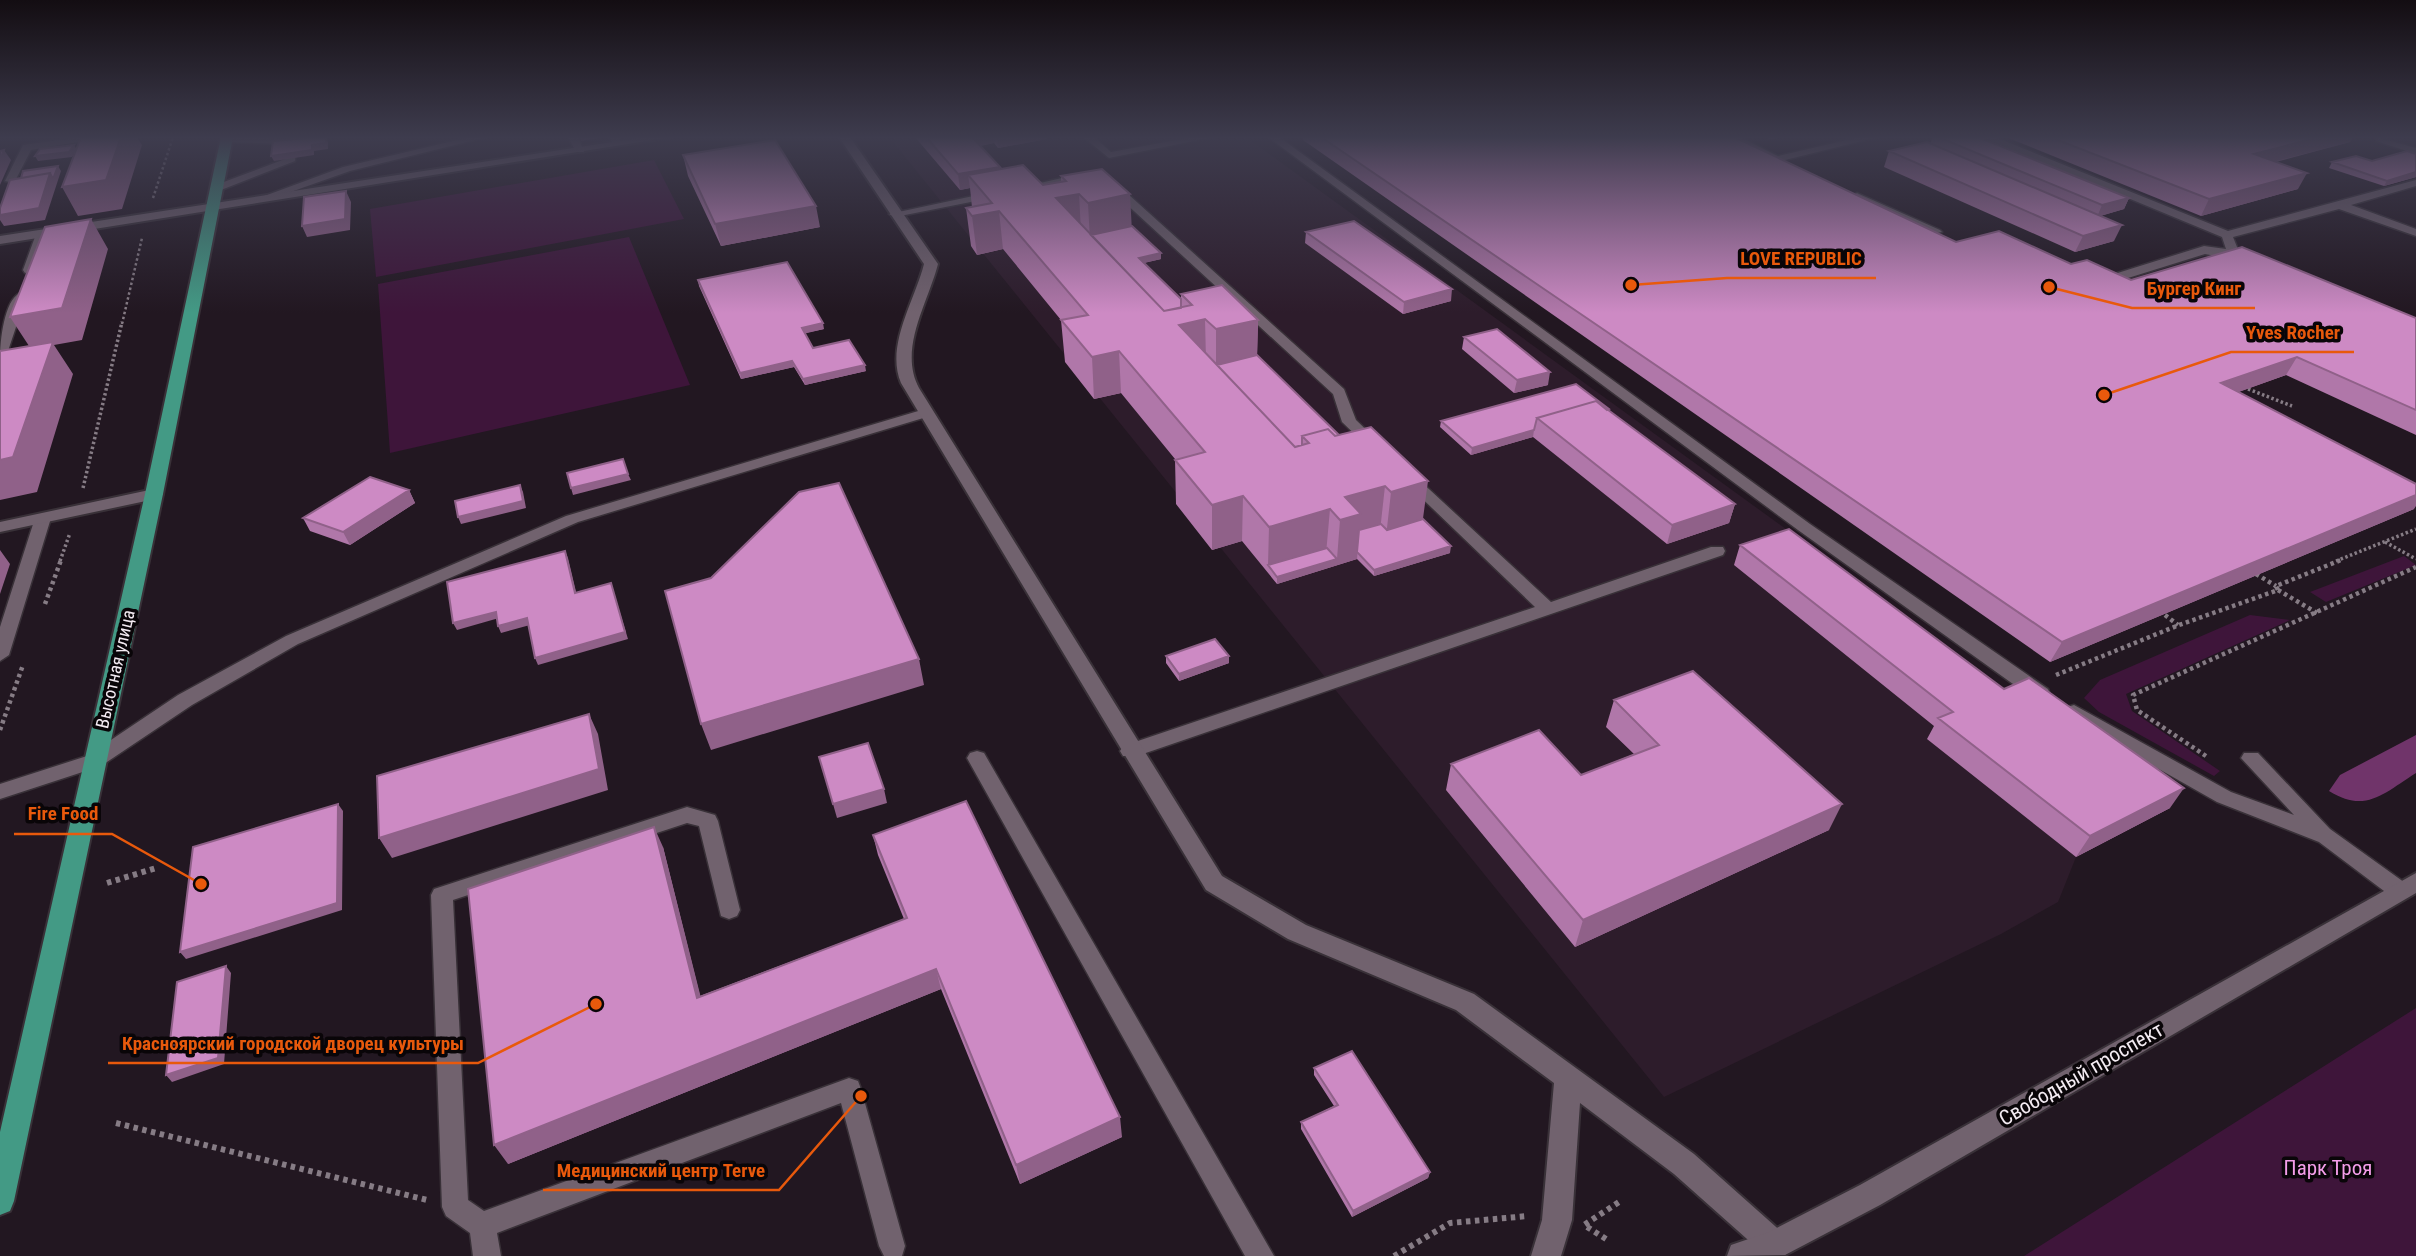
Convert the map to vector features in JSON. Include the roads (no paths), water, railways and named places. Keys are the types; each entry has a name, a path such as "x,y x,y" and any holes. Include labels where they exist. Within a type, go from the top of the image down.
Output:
{"main road":[{"name":"Высотная улица","path":"0,1201 94,761 155,494 215,196"}],"street":[{"path":"0,240 280,196"},
{"path":"883,196 932,264 926,292 906,342 905,375 925,413 1130,751 1214,883 1297,932 1465,1002 1684,1164 1780,1250"},
{"path":"0,527 155,494"},
{"name":"Свободный проспект","path":"1742,1256 1780,1250 1870,1195 2408,886"},
{"path":"1546,1256 1557,1220 1568,1076"}],"lane":[{"path":"264,198 271,196"},
{"path":"895,214 987,196"},
{"path":"1124,196 1339,391 1349,422 1548,609"},
{"path":"1353,196 1804,527 2030,686 2224,797 2326,836 2408,886"},
{"path":"1857,196 1936,232"},
{"path":"2130,196 2227,235 2372,196"},
{"path":"2340,205 2416,233"},
{"path":"0,354 42,234"},
{"path":"2227,235 2234,254"},
{"path":"2112,279 2204,250 2234,254 2259,264"},
{"path":"0,792 94,761 185,700 292,640 572,519 925,413"},
{"path":"0,655 43,518"},
{"path":"1130,751 1717,551"},
{"path":"977,758 1259,1256"},
{"path":"2250,758 2326,836"},
{"path":"487,1256 481,1225 455,1206 442,895 687,815 708,821 729,910"},
{"path":"481,1225 849,1089 892,1246"}],"place":[{"name":"LOVE REPUBLIC","path":"1631,285"},
{"name":"Бургер Кинг","path":"2049,287"},
{"name":"Yves Rocher","path":"2104,395"},
{"name":"Fire Food","path":"201,884"},
{"name":"Красноярский городской дворец культуры","path":"596,1004"},
{"name":"Медицинский центр Terve","path":"861,1096"}],"park label":[{"name":"Парк Троя","path":"2328,1168"}]}
